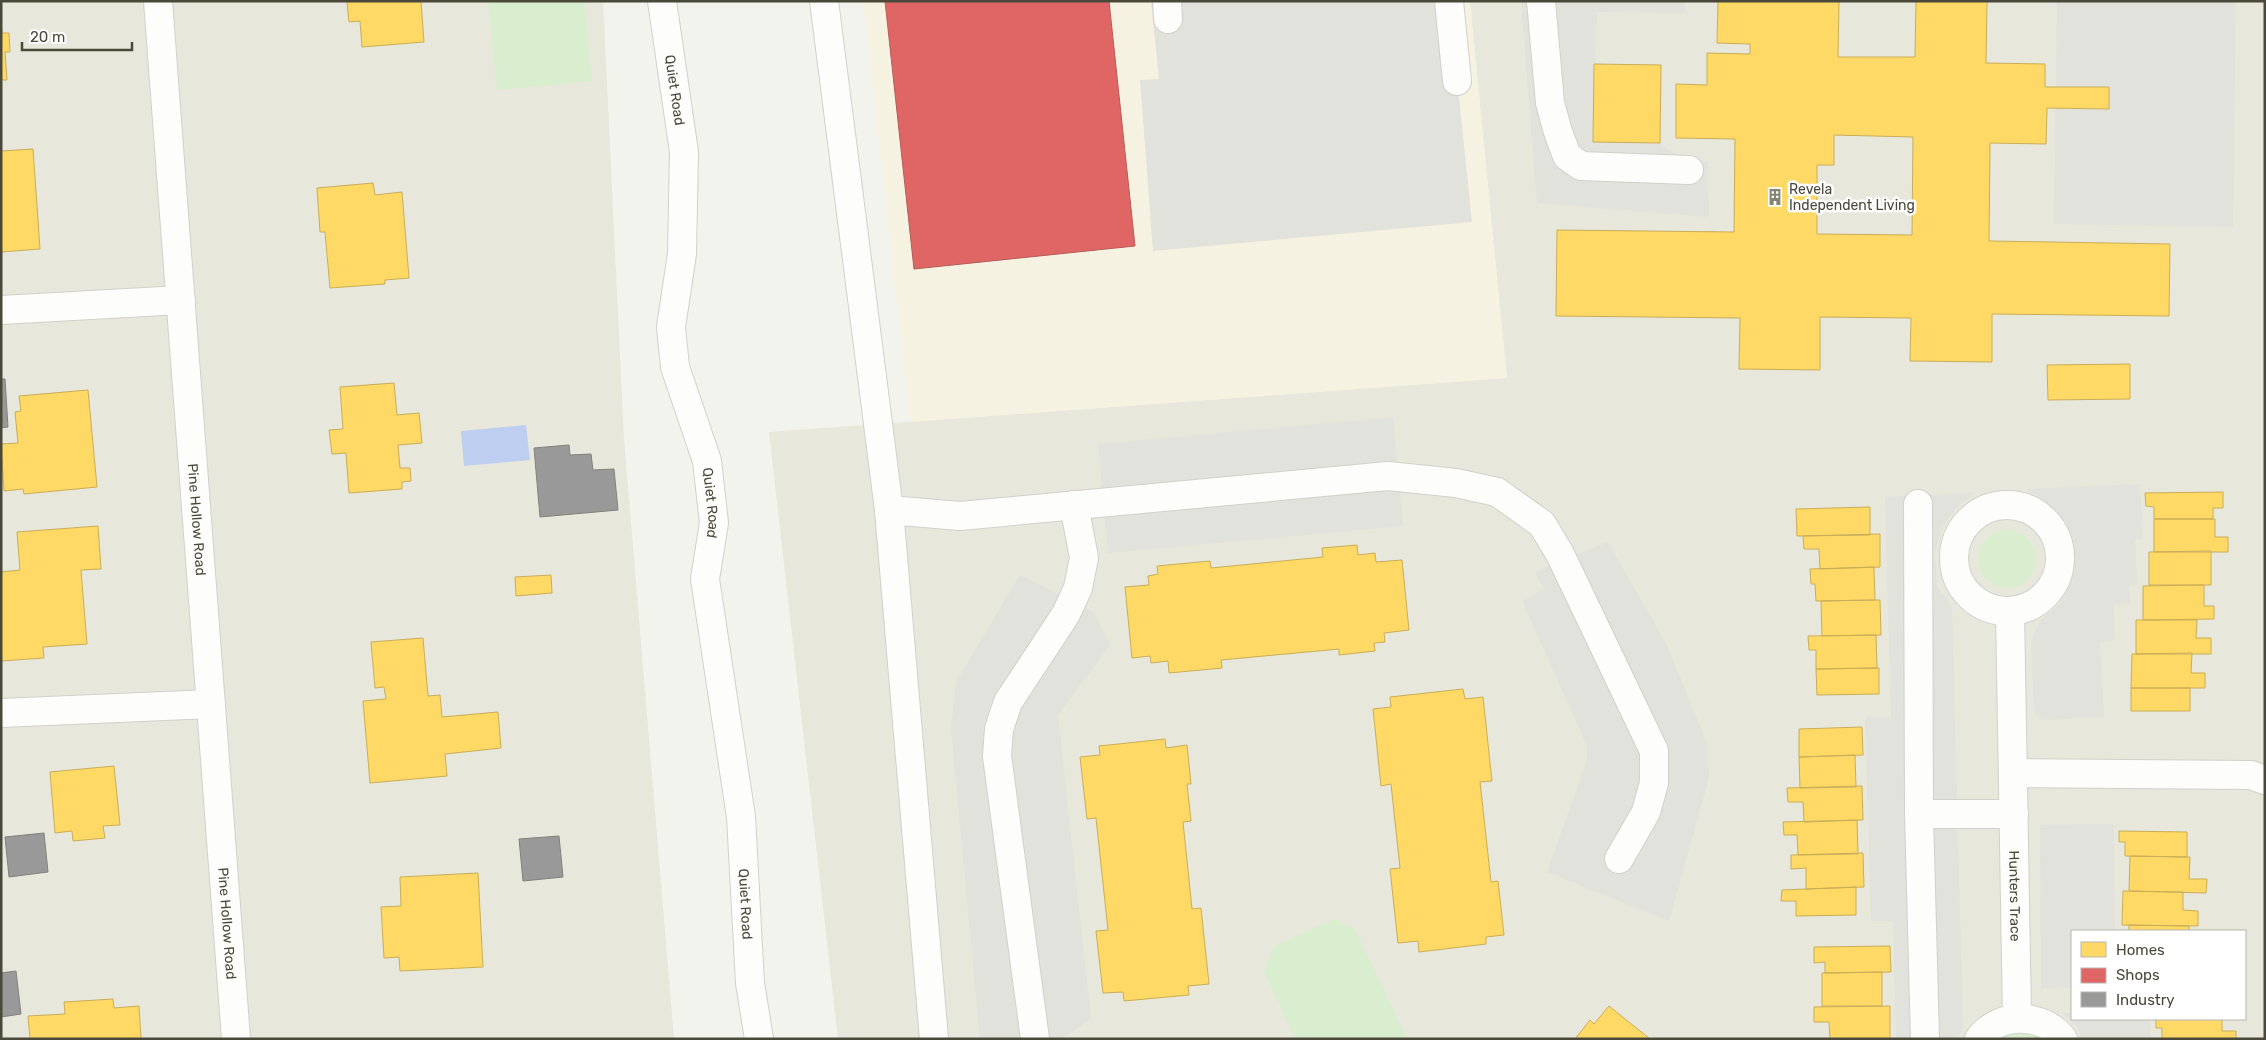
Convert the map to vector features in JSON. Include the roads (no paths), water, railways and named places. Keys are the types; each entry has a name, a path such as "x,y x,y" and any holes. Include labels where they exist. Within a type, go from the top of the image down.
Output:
{"street":[{"name":"Pine Hollow Road","path":"158,1 236,1039"},
{"name":"Quiet Road","path":"662,1 684,152 682,254 671,327 675,367 707,461 714,523 705,579 742,818 750,983 759,1039"},
{"path":"824,1 888,510 934,1039"},
{"path":"1449,1 1456,81"},
{"path":"1541,1 1550,103 1567,156 1581,166 1689,170"},
{"path":"1,310 181,300"},
{"path":"888,510 960,516 1388,476 1456,483 1498,492 1542,524 1654,751 1654,783 1646,812 1619,859"},
{"path":"1918,504 1919,814 1925,1039"},
{"path":"1035,1039 997,756 999,730 1008,702 1066,614 1078,588 1084,558 1074,505"},
{"path":"2001,505 2019,507 2041,518 2053,532 2059,549 2059,568 2056,578 2045,594 2031,605 2010,611 1983,606 1969,595 1960,584 1954,566 1954,550 1960,532 1970,519 1986,509 2001,505"},
{"path":"1918,550 1954,550"},
{"name":"Hunters Trace","path":"2010,611 2017,1018"},
{"path":"1,713 212,704"},
{"path":"2013,773 2260,775"},
{"path":"1919,814 2014,814"},
{"path":"1978,1039 1984,1032 2000,1022 2017,1018 2036,1020 2053,1028 2063,1039"}],"water":[{"path":"526,425 530,460 464,466 461,431"}],"place":[{"name":"Revela Independent Living","path":"1775,197"}]}
